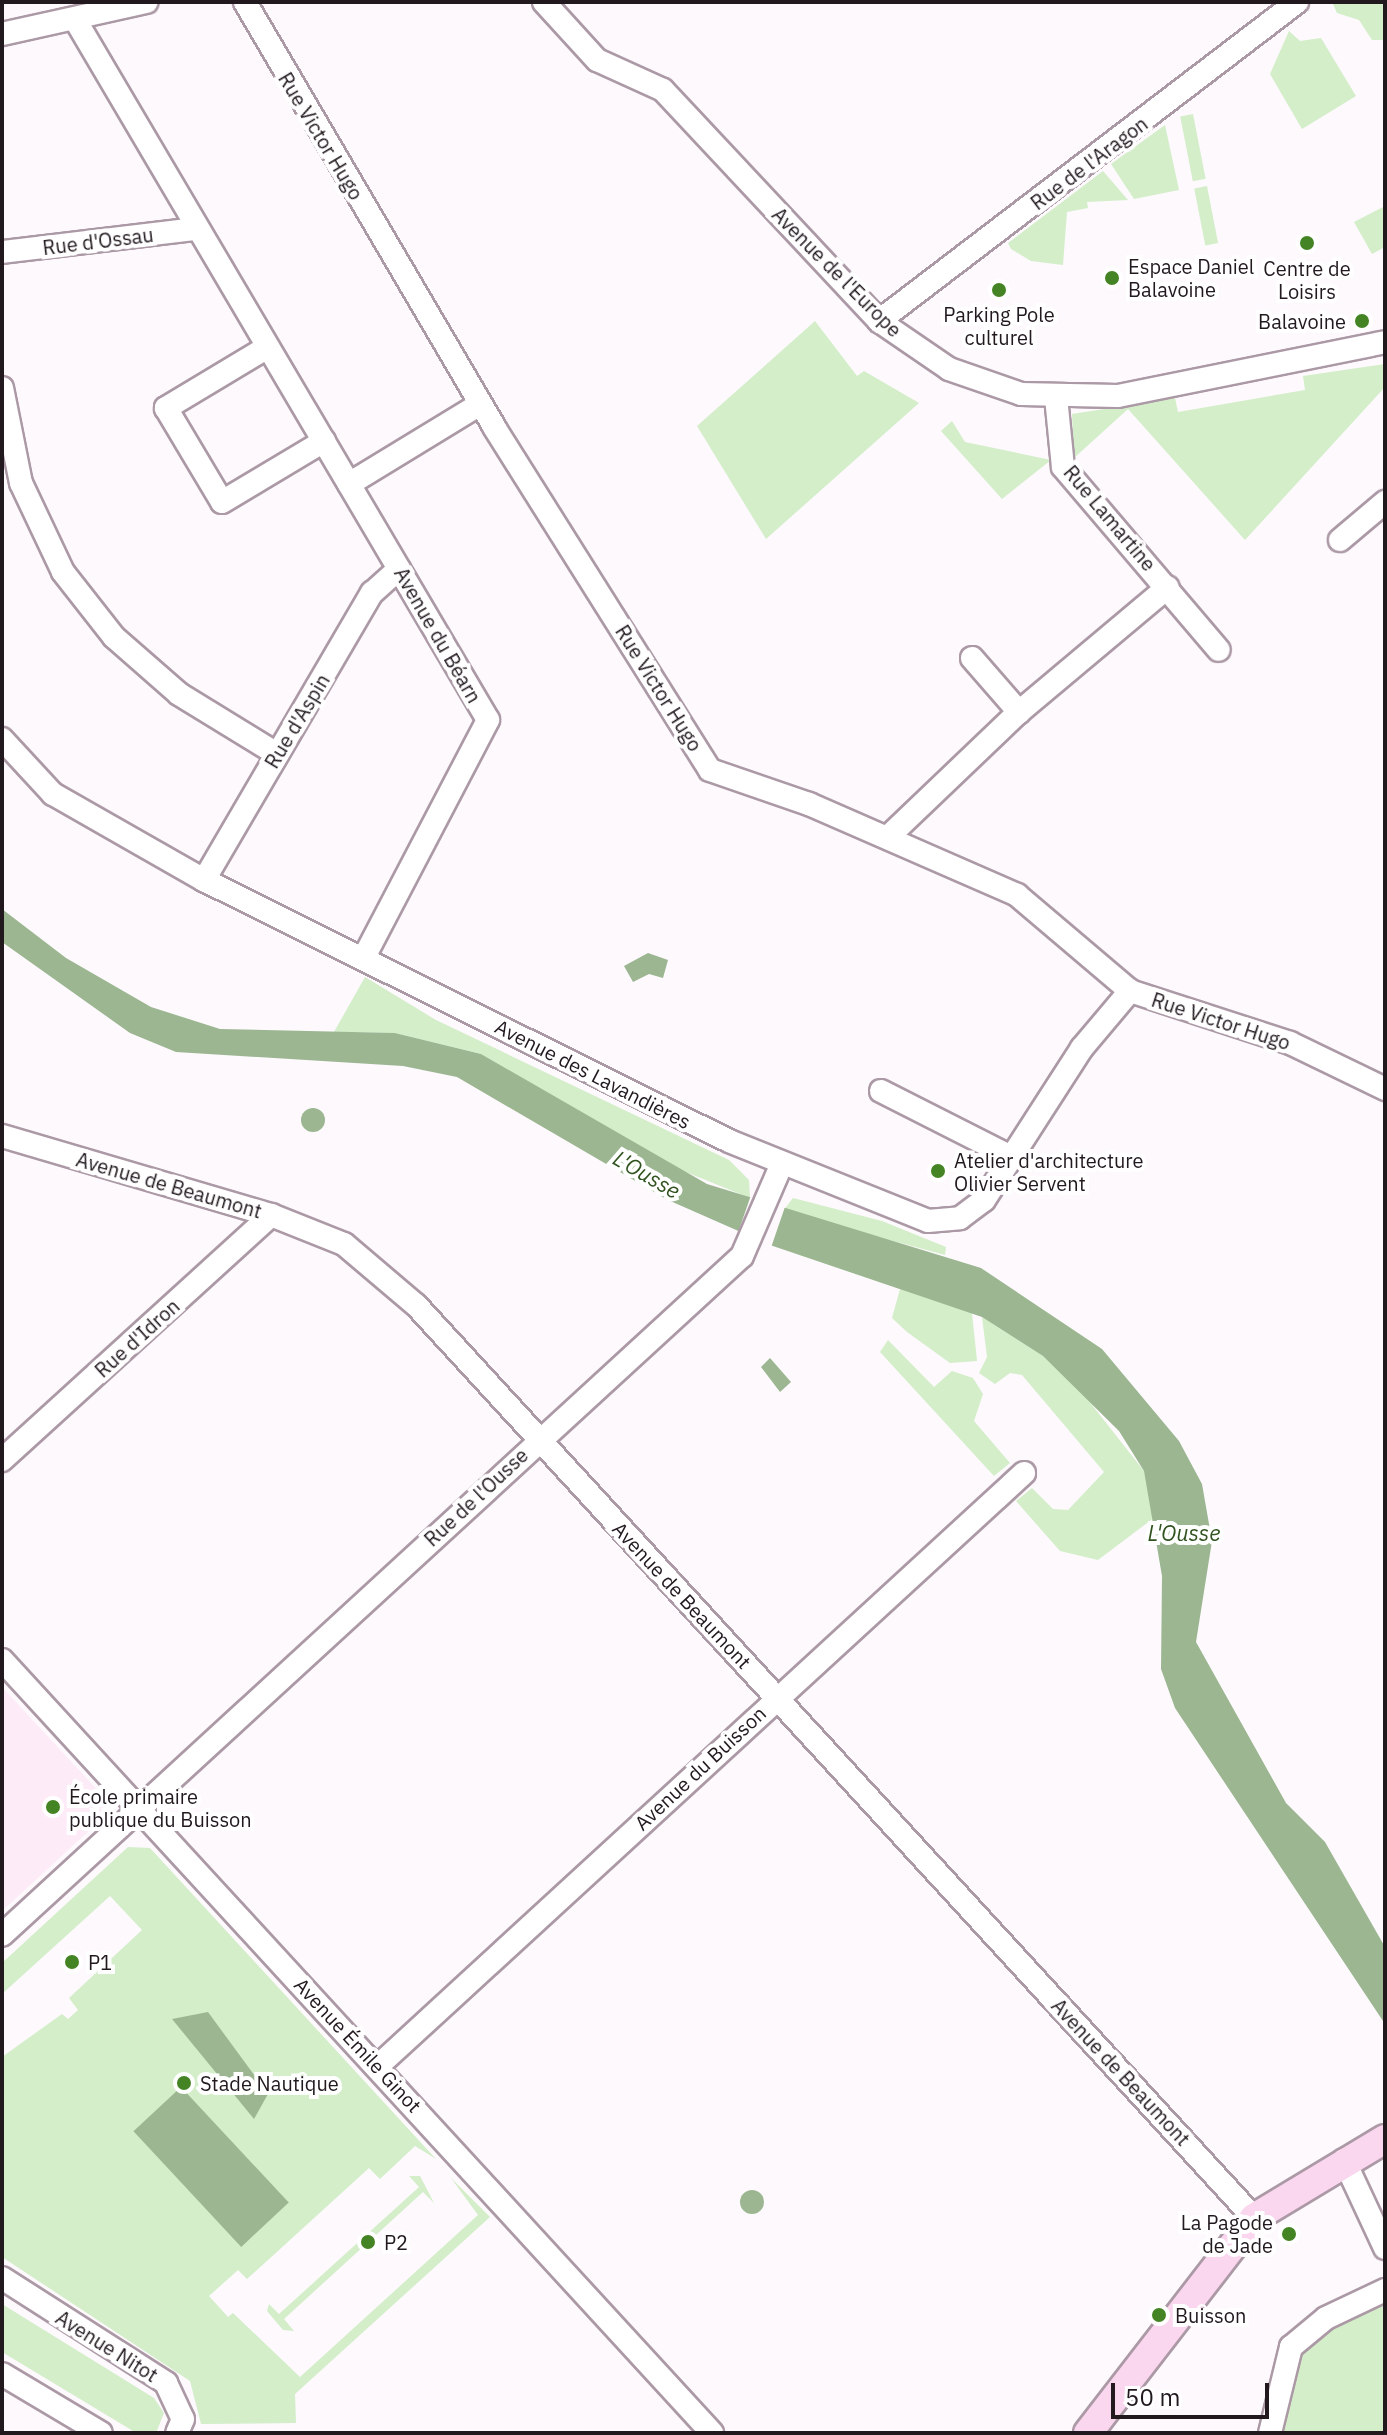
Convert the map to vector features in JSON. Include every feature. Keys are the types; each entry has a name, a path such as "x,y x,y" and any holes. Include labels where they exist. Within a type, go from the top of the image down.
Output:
{"main road":[{"path":"1088,2433 1254,2218 1344,2160 1385,2139"}],"street":[{"path":"2,34 76,21 146,2"},
{"name":"Rue Victor Hugo","path":"245,2 480,404 710,770 888,837 1017,895 1130,991 1290,1043 1385,1089"},
{"name":"Avenue de l'Europe","path":"544,2 597,60 663,90 879,321 949,369 1021,394 1118,396 1385,342"},
{"name":"Rue de l'Aragon","path":"879,321 1297,2"},
{"name":"Avenue du Béarn","path":"76,21 194,229 324,441 488,720 364,957"},
{"name":"Rue d'Ossau","path":"2,252 194,229"},
{"path":"266,348 166,408 222,502 324,441"},
{"path":"2,388 21,483 63,572 114,637 179,694 277,754"},
{"name":"Rue Lamartine","path":"1056,397 1063,467 1219,650"},
{"path":"349,484 480,404"},
{"path":"1340,540 1385,502"},
{"name":"Rue d'Aspin","path":"204,880 372,593 399,569"},
{"name":"Rue Lamartine","path":"888,837 1019,712 1168,587"},
{"path":"972,658 1019,712"},
{"name":"Avenue des Lavandières","path":"2,739 53,794 204,880 781,1166 928,1221 960,1218 972,1209 1011,1157 1082,1048 1130,991"},
{"path":"881,1091 1011,1157"},
{"name":"Avenue de Beaumont","path":"2,1136 271,1215 344,1244 416,1305 1254,2218"},
{"name":"Rue de l'Ousse","path":"140,1809 747,1247 781,1166"},
{"name":"Rue d'Idron","path":"2,1460 271,1215"},
{"name":"Avenue du Buisson","path":"378,2066 1024,1473"},
{"name":"Avenue Émile Ginot","path":"2,1660 712,2433"},
{"path":"2,1935 140,1809"},
{"path":"1344,2160 1385,2248"},
{"name":"Avenue Nitot","path":"2,2278 166,2383 183,2419 177,2433"},
{"path":"1270,2433 1291,2347 1319,2322 1385,2290"},
{"path":"2,2374 101,2433"}],"shaded area":[{"path":"1332,2 1385,2 1385,40 1372,40 1359,20 1337,13"},
{"path":"1289,31 1300,41 1321,38 1356,96 1302,129 1270,74"},
{"path":"1193,114 1206,179 1193,181 1180,116"},
{"path":"1165,125 1179,190 1134,199 1111,164"},
{"path":"1103,171 1128,200 1087,202 1088,208 1067,212 1063,265 1031,261 1011,249 1008,243"},
{"path":"1207,186 1218,243 1205,245 1194,188"},
{"path":"1385,206 1385,247 1372,254 1354,222"},
{"path":"815,321 857,376 864,371 919,403 766,539 697,426"},
{"path":"1385,364 1385,387 1245,540 1128,409 1074,458 1072,414 1175,398 1178,412 1305,390 1303,376"},
{"path":"952,421 965,442 1051,460 1002,499 941,431"},
{"path":"365,977 436,1020 729,1160 749,1180 750,1198 671,1166 481,1054 395,1033 334,1032"},
{"path":"793,1198 882,1221 946,1247 945,1255 783,1211"},
{"path":"900,1289 972,1313 977,1361 950,1363 892,1318"},
{"path":"982,1317 1043,1356 1081,1391 1144,1471 1155,1517 1098,1560 1060,1551 1016,1501 1032,1488 1053,1509 1068,1510 1104,1472 1022,1375 1010,1373 995,1384 979,1373 987,1357"},
{"path":"888,1340 934,1387 952,1371 973,1378 983,1394 974,1421 1010,1463 994,1476 880,1352"},
{"name":"École primaire publique du Buisson","path":"2,1687 104,1797 104,1817 2,1911"},
{"name":"Stade Nautique","path":"128,1847 150,1848 436,2159 415,2146 380,2179 369,2168 247,2279 238,2270 209,2296 228,2317 233,2313 300,2377 478,2215 451,2178 490,2217 295,2394 296,2423 201,2424 190,2381 2,2257 2,2057 62,2014 68,2019 78,2010 69,1998 142,1930 110,1896 2,1994 2,1963"},
{"path":"409,2176 420,2176 434,2203 423,2192 284,2319 294,2331 283,2330 267,2311 269,2304 279,2314 419,2187"},
{"path":"1385,2303 1385,2433 1281,2433 1299,2353 1331,2328"},
{"path":"2,2304 154,2398 164,2413 156,2433 133,2431 2,2352"}],"water":[{"name":"L'Ousse","path":"2,909 66,958 151,1007 220,1029 395,1033 481,1054 707,1184 981,1268 1102,1349 1179,1441 1202,1484 1212,1541 1196,1642 1286,1803 1325,1842 1385,1947 1385,2024 1175,1708 1161,1669 1162,1576 1144,1471 1119,1431 1043,1356 982,1317 770,1245 668,1200 457,1077 403,1066 176,1052 130,1033 2,942"},
{"path":"648,953 668,960 663,978 649,974 633,982 624,966"},
{"path":"313,1108 324,1115 325,1120 318,1131 313,1132 302,1125 301,1120 308,1109"},
{"path":"770,1358 791,1382 780,1392 761,1367"},
{"path":"208,2012 268,2094 254,2119 172,2019"},
{"path":"181,2087 289,2203 241,2247 133,2131"},
{"path":"752,2190 761,2193 764,2202 761,2211 752,2214 743,2211 740,2202 743,2193"}],"pier":[{"path":"751,1195 785,1207 771,1247 737,1236"}],"place":[{"name":"Centre de Loisirs","path":"1307,243"},
{"name":"Espace Daniel Balavoine","path":"1112,278"},
{"name":"Parking Pole culturel","path":"999,290"},
{"name":"Balavoine","path":"1362,321"},
{"name":"Atelier d'architecture Olivier Servent","path":"938,1171"},
{"name":"École primaire publique du Buisson","path":"53,1807"},
{"name":"P1","path":"72,1962"},
{"name":"Stade Nautique","path":"184,2083"},
{"name":"La Pagode de Jade","path":"1289,2234"},
{"name":"P2","path":"368,2242"},
{"name":"Buisson","path":"1159,2315"}]}
